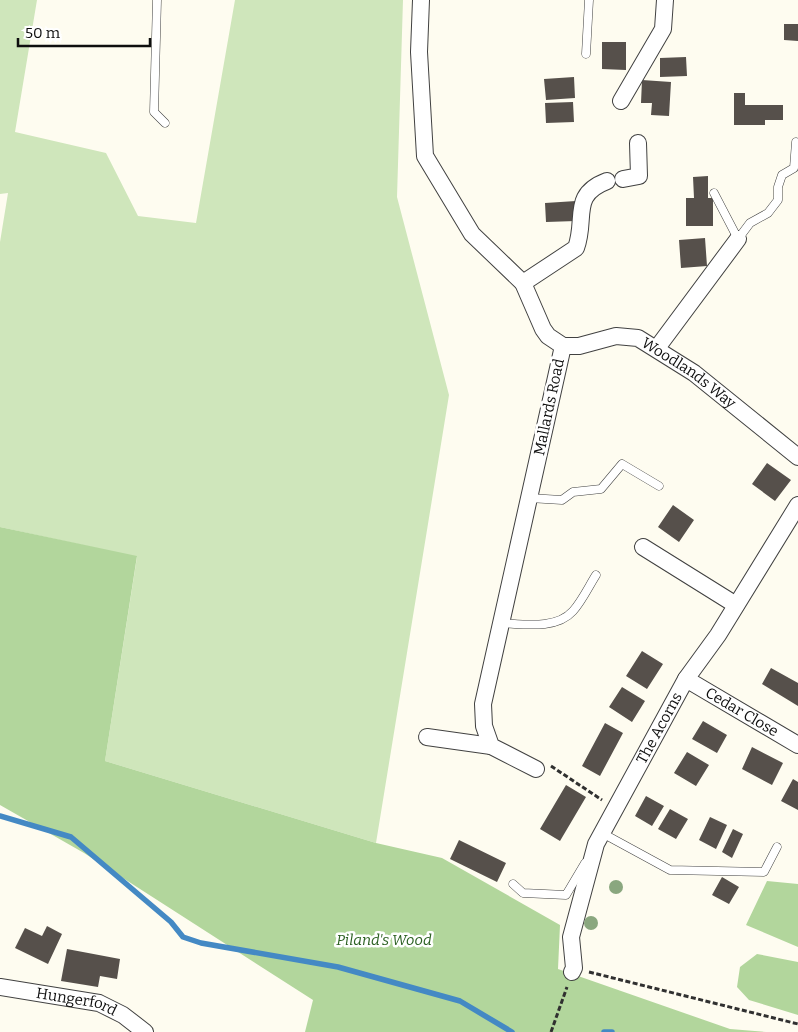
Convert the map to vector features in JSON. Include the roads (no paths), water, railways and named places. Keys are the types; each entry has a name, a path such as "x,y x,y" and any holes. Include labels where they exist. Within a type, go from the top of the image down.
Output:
{"street":[{"name":"Mallards Road","path":"422,0 419,52 425,156 472,234 523,283 543,329 548,336 562,346 483,704 484,726 491,746"},
{"path":"621,100 663,29 665,0"},
{"path":"523,283 576,248 584,195 594,186 639,176 638,143"},
{"path":"657,348 738,239"},
{"name":"Woodlands Way","path":"562,346 579,346 605,338 627,336 638,338 657,348 694,373 798,457"},
{"name":"The Acorns","path":"573,970 571,937 599,838 686,679 736,605 798,504"},
{"path":"643,547 736,605"},
{"name":"Cedar Close","path":"686,679 798,745"},
{"path":"427,737 491,746 536,769"},
{"name":"Hungerford","path":"0,988 99,1003 123,1015 145,1032"}],"lane":[{"path":"157,0 154,112 165,123"},
{"path":"586,54 589,0"},
{"path":"714,193 738,239 750,223 768,213 778,200 778,188 782,175 794,168 796,142"},
{"path":"529,498 562,500 573,492 600,489 622,464 659,486"},
{"path":"501,623 538,624 561,620 573,612 596,575"},
{"path":"513,884 523,893 566,896 599,838 670,870 764,872 777,847"}],"waterway":[{"path":"0,816 71,837 171,922 183,937 201,943 338,967 460,1001 512,1032"},
{"path":"604,1032 612,1032"}],"park label":[{"name":"Piland's Wood","path":"384,940"}]}
